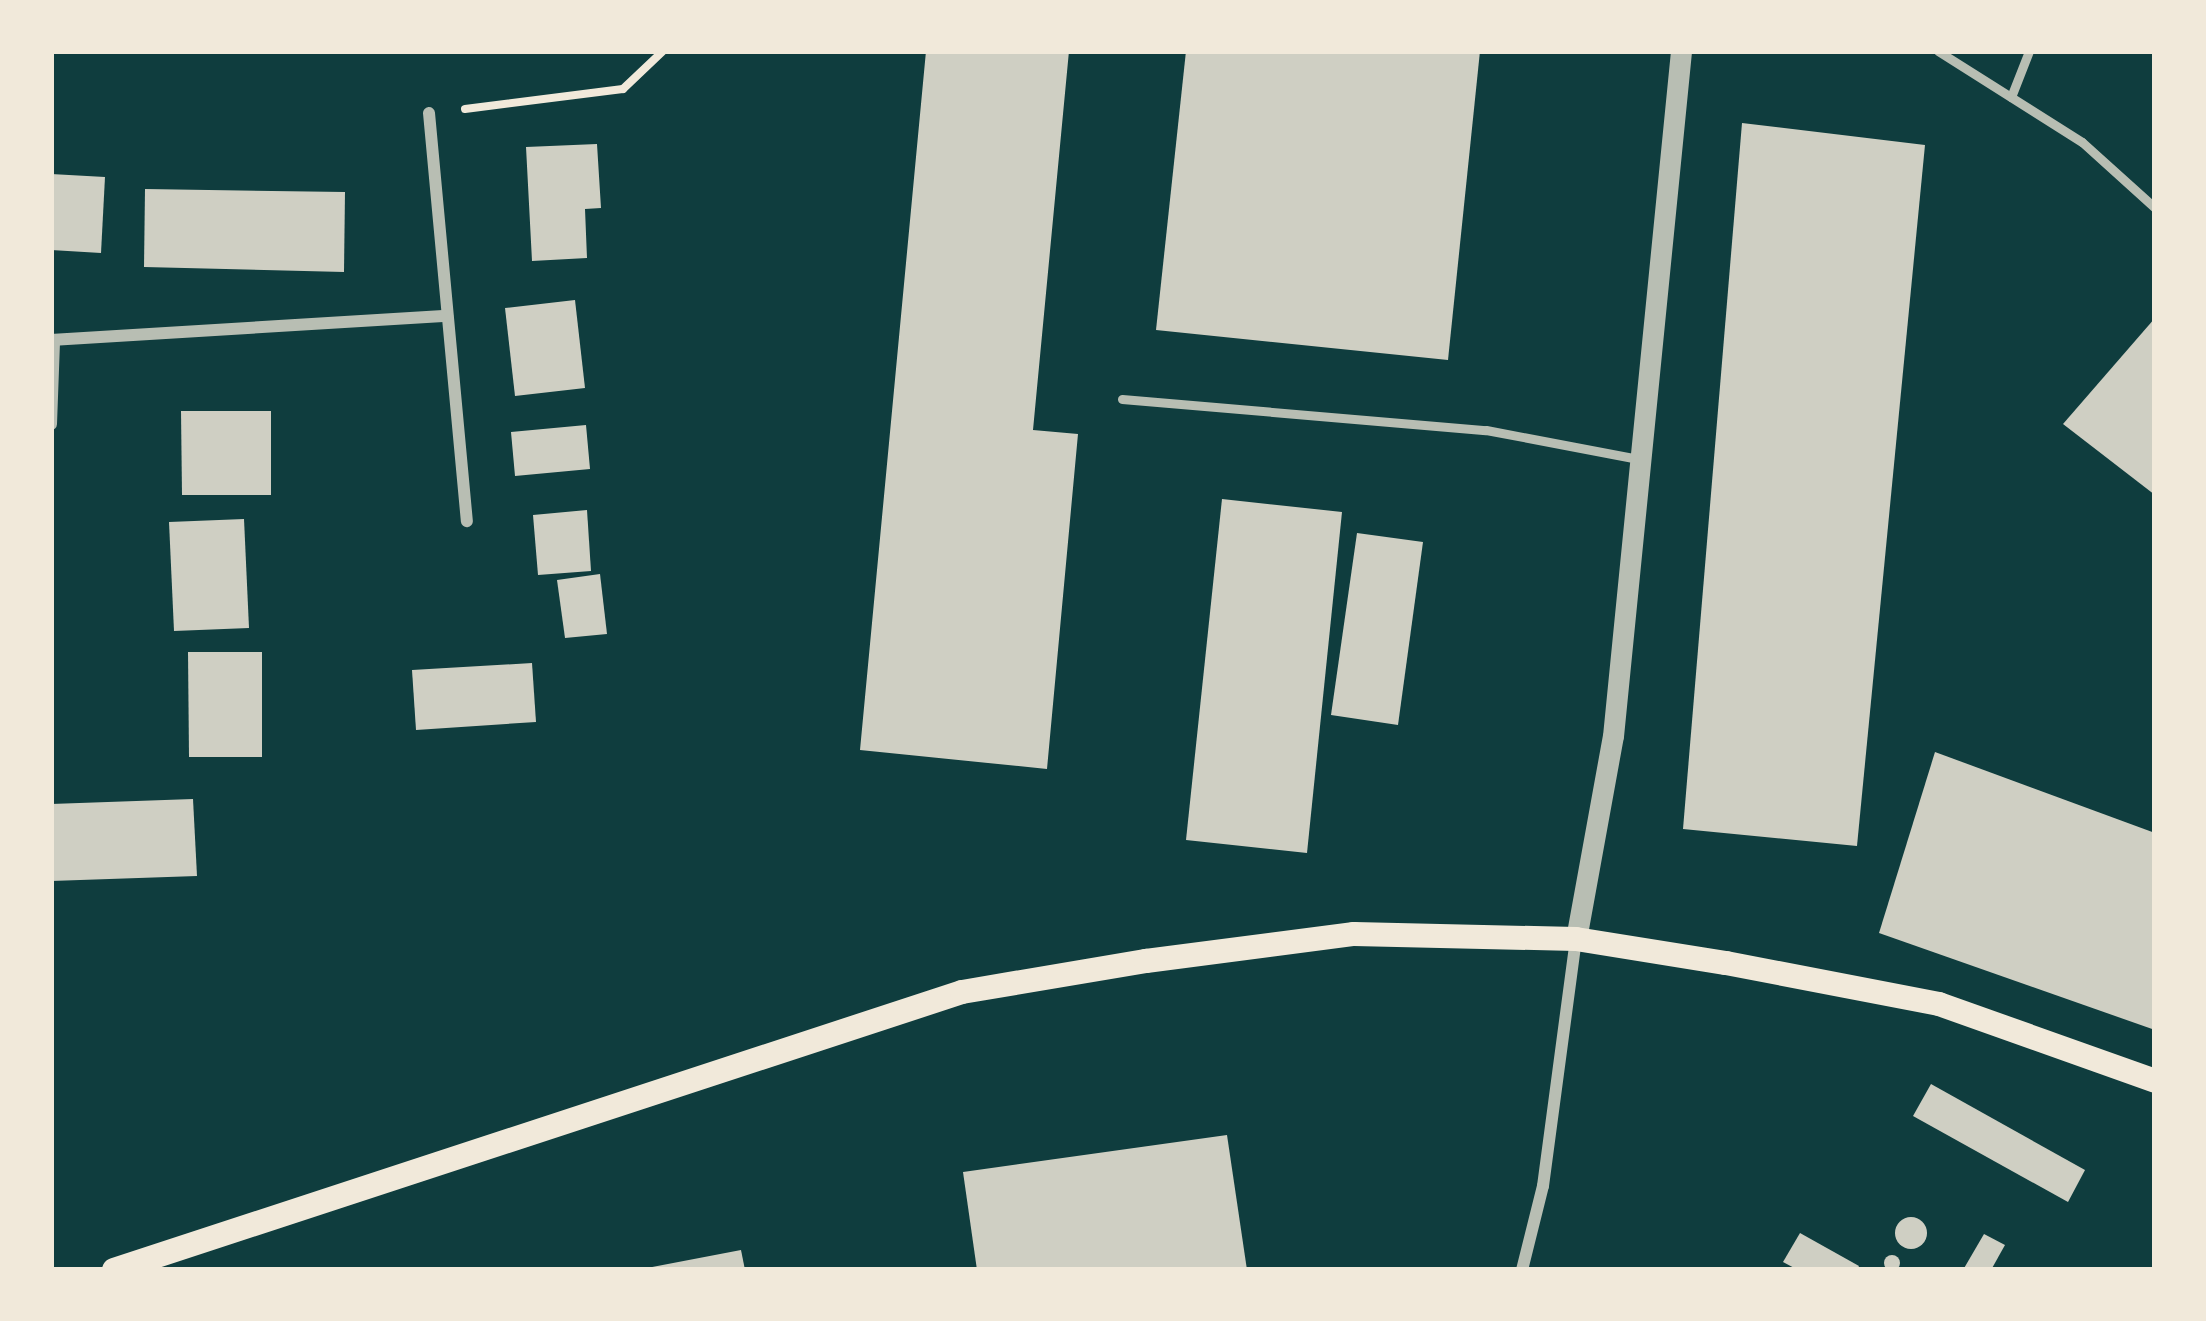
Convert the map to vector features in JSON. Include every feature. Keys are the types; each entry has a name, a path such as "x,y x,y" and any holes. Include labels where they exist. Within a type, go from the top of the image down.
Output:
{"main road":[{"path":"114,1270 962,992 1146,961 1354,934 1576,939 1940,1004 2155,1081"}],"street":[{"path":"1522,1270 1544,1186 1576,939 1613,736 1681,51"},
{"path":"429,113 467,521"},
{"path":"51,424 53,340 447,316"}],"lane":[{"path":"1938,51 2082,142 2155,208"},
{"path":"2011,97 2029,51"},
{"path":"1122,398 1486,430 1643,460"}],"path":[{"path":"429,113 623,89 663,51"}],"building":[{"path":"926,51 1069,51 1033,430 1078,434 1047,769 860,750"},
{"path":"1186,51 1480,51 1448,360 1156,330"},
{"path":"1742,123 1925,145 1857,846 1683,829"},
{"path":"597,144 601,208 585,209 587,258 532,261 526,147"},
{"path":"51,174 105,177 101,253 51,250"},
{"path":"145,189 345,192 344,272 144,267"},
{"path":"575,300 585,388 515,396 505,308"},
{"path":"2155,318 2155,495 2063,424"},
{"path":"181,411 271,411 271,495 182,495"},
{"path":"586,425 590,469 515,476 511,432"},
{"path":"1222,499 1342,512 1307,853 1186,840"},
{"path":"587,510 591,571 538,575 533,515"},
{"path":"244,519 249,628 174,631 169,522"},
{"path":"1357,533 1423,542 1398,725 1331,715"},
{"path":"600,574 607,634 565,638 557,580"},
{"path":"188,652 262,652 262,757 189,757"},
{"path":"532,663 536,722 416,730 412,670"},
{"path":"1935,752 2155,833 2155,1030 1879,933"},
{"path":"193,799 197,876 51,881 51,804"},
{"path":"1931,1084 2085,1170 2068,1202 1913,1116"},
{"path":"1227,1135 1247,1270 977,1270 963,1172"},
{"path":"1911,1217 1922,1222 1927,1233 1922,1244 1911,1249 1900,1244 1895,1233 1900,1222"},
{"path":"1800,1233 1859,1266 1857,1270 1798,1270 1783,1262"},
{"path":"1984,1234 2005,1245 1991,1270 1963,1270"},
{"path":"741,1250 745,1270 647,1270 647,1268"},
{"path":"1892,1255 1900,1263 1892,1271 1884,1263"}]}
